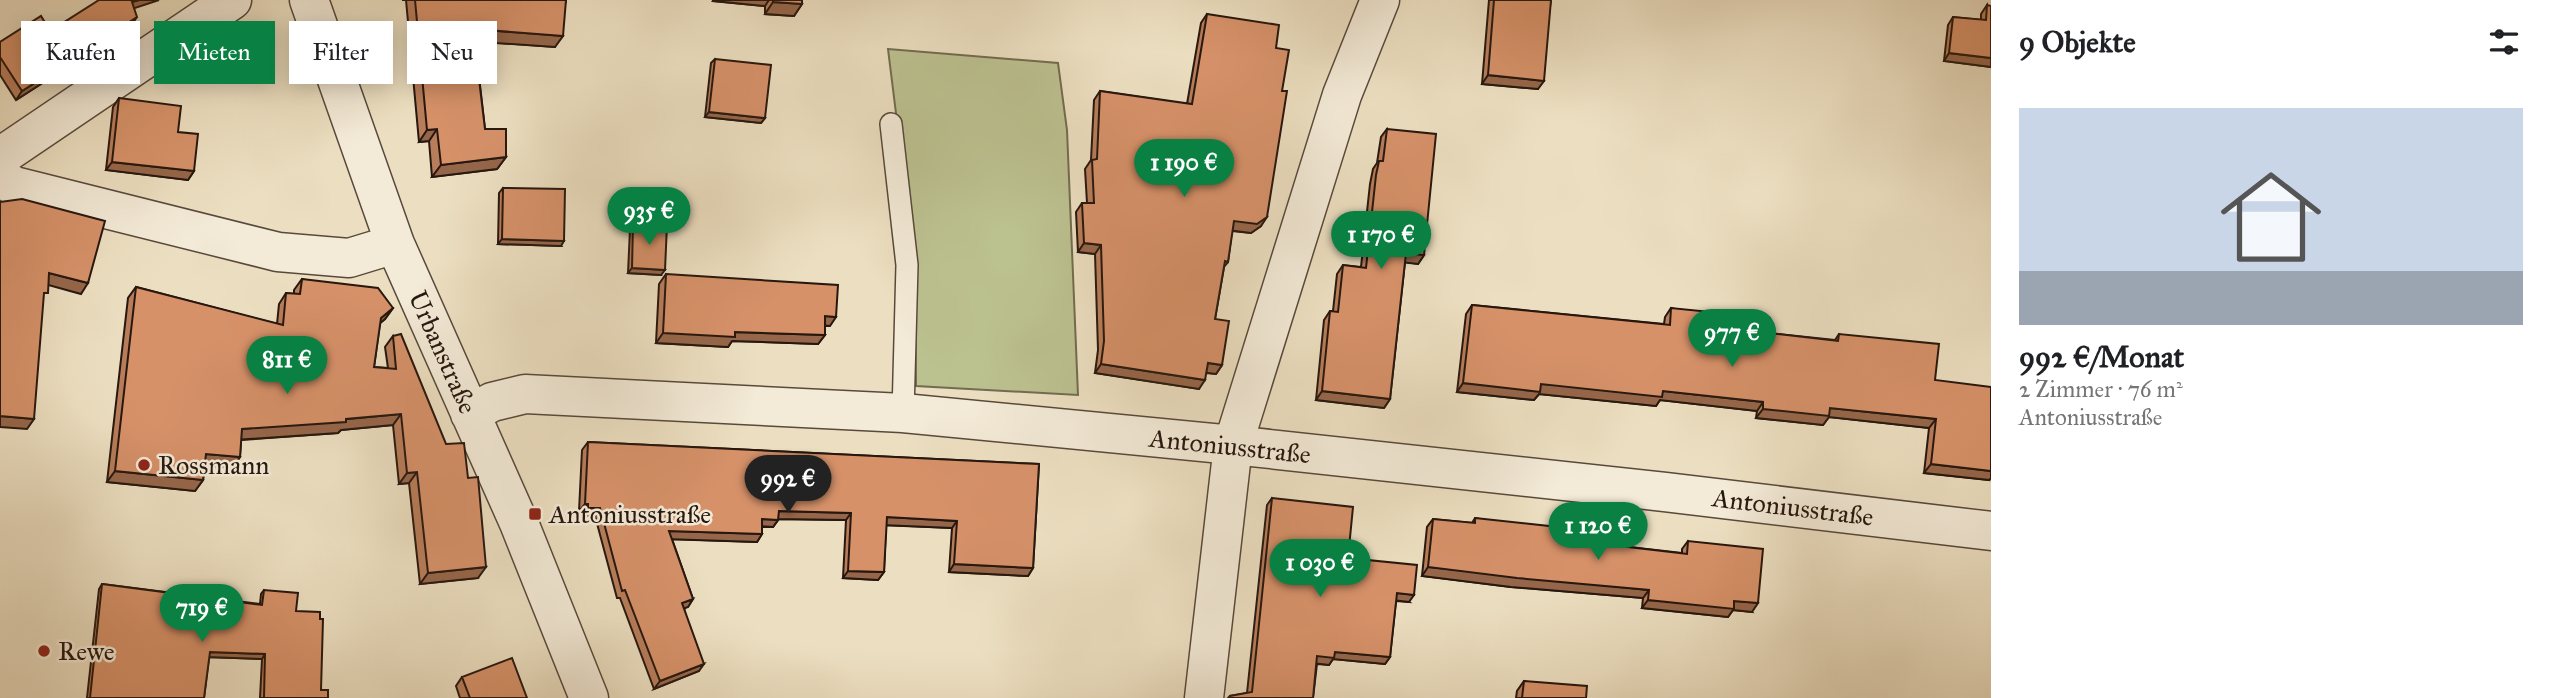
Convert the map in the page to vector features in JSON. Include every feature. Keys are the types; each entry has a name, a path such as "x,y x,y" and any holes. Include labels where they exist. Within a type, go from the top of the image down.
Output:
{"street":[{"path":"0,158 232,0"},
{"name":"Urbanstraße","path":"309,0 395,244 519,523 589,698"},
{"path":"1204,698 1233,445 1342,95 1380,0"},
{"path":"0,177 14,186 278,252 349,257 395,244"},
{"name":"Antoniusstraße","path":"470,414 492,402 525,394 903,414 1233,445 1651,490 1991,531"}],"lane":[{"path":"891,124 907,265 903,414"}],"green space":[{"path":"888,49 1058,63 1067,130 1078,395 916,386 915,266"}],"building":[{"path":"99,0 139,0 132,2 137,17 131,21 66,21"},
{"path":"415,0 566,0 563,36 497,31 497,21 417,21"},
{"path":"802,0 802,4 773,2"},
{"path":"1494,0 1551,0 1544,81 1488,75"},
{"path":"1987,5 1991,6 1991,58 1949,53 1953,17 1986,20"},
{"path":"1207,14 1279,25 1276,48 1289,50 1282,91 1287,91 1267,217 1257,224 1234,221 1215,319 1229,321 1222,365 1208,363 1205,380 1101,364 1104,341 1101,245 1084,243 1082,203 1094,203 1092,160 1097,159 1100,91 1192,104"},
{"path":"21,29 21,84 33,84 22,91 0,57 0,42"},
{"path":"715,59 771,65 765,118 709,112"},
{"path":"423,84 480,84 485,129 506,129 506,157 441,165 437,129 427,130"},
{"path":"119,98 181,106 178,132 198,134 194,171 112,162"},
{"path":"1387,129 1436,134 1424,255 1406,253 1390,399 1322,391 1330,311 1338,312 1343,265 1366,268 1376,175 1379,161 1383,161"},
{"path":"503,188 565,189 564,241 502,239"},
{"path":"22,199 105,221 88,283 49,273 48,293 44,293 34,419 0,416 0,202"},
{"path":"633,224 667,225 665,270 632,268"},
{"path":"666,274 838,285 836,317 825,316 825,335 735,332 735,337 663,333"},
{"path":"302,279 378,288 393,308 381,318 374,367 396,369 393,336 401,334 446,444 464,443 468,478 478,477 486,567 428,573 417,472 407,473 401,414 346,419 346,422 242,429 240,457 206,454 203,480 115,471 136,287 283,325 286,293 300,294"},
{"path":"1472,305 1670,325 1671,308 1770,318 1769,333 1838,341 1839,334 1939,344 1935,380 1991,387 1991,471 1931,464 1936,419 1830,408 1829,416 1763,409 1763,402 1663,391 1662,397 1541,384 1540,392 1463,383"},
{"path":"588,442 1039,464 1033,568 954,564 957,521 887,517 884,572 848,571 851,513 779,511 778,520 762,519 762,534 669,531 693,599 682,603 704,664 660,681 625,590 622,591 600,508 588,508 588,504 585,504"},
{"path":"1272,498 1353,507 1348,558 1417,565 1414,595 1397,593 1390,657 1335,652 1334,658 1317,656 1313,698 1229,698 1252,692"},
{"path":"1475,518 1604,532 1603,544 1687,554 1688,541 1763,549 1758,603 1734,601 1734,609 1648,600 1649,590 1428,567 1433,519 1475,523"},
{"path":"102,584 262,605 264,590 298,593 296,611 320,612 320,619 323,619 321,690 328,690 328,698 264,698 265,654 210,652 204,698 90,698"},
{"path":"512,658 527,698 470,698 462,677"},
{"path":"1524,681 1587,686 1586,698 1522,698"}],"place":[{"name":"Rossmann","path":"144,465"},
{"name":"Antoniusstraße","path":"535,514"},
{"name":"Rewe","path":"44,651"}]}
